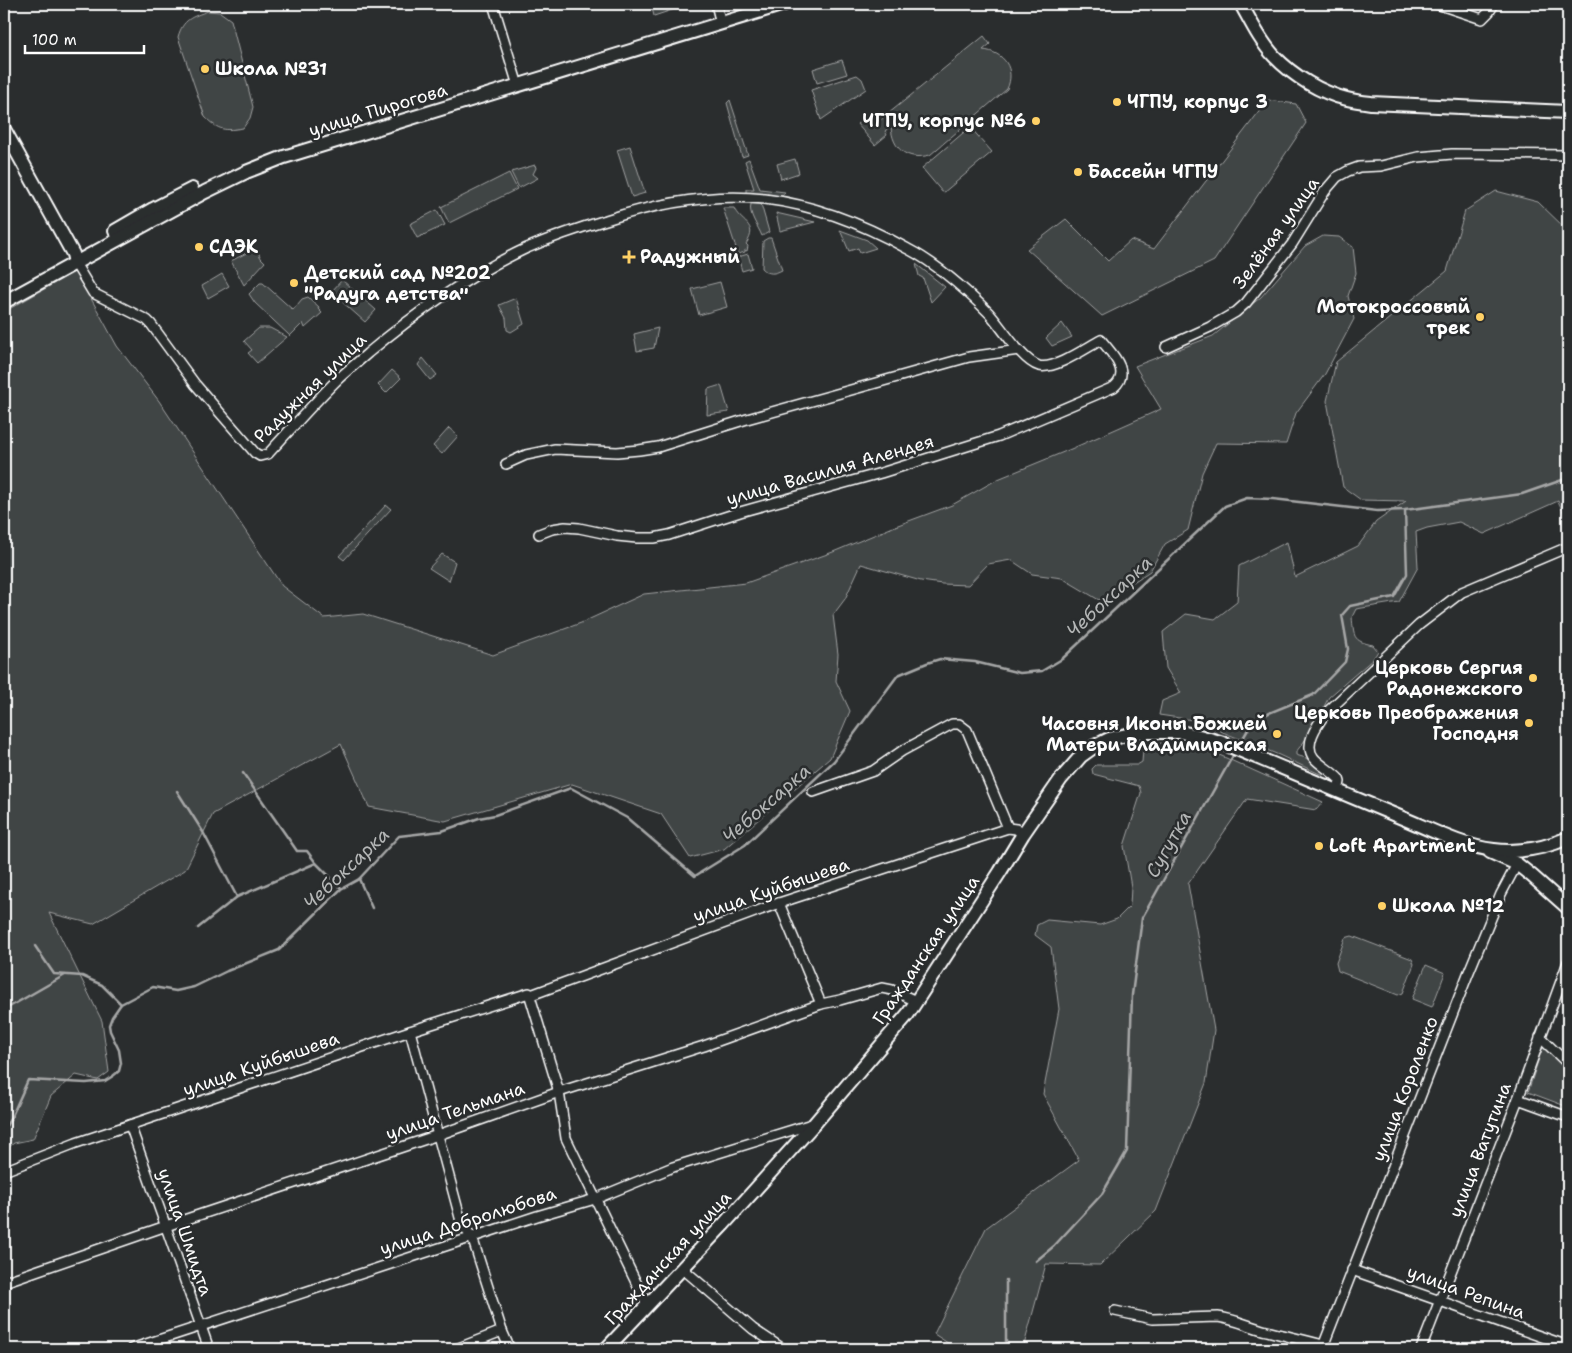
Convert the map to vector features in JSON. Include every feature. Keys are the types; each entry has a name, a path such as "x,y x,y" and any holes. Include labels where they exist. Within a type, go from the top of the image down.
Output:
{"main road":[{"name":"улица Пирогова","path":"4,302 153,209 283,154 657,38 719,14 759,4"},
{"name":"улица Пирогова","path":"719,14 784,4"},
{"path":"1241,4 1274,56 1308,83 1347,99 1370,103 1568,112"},
{"path":"4,129 14,154 72,258"},
{"path":"4,142 14,154"},
{"name":"улица Пирогова","path":"4,293 72,258"},
{"name":"Гражданская улица","path":"606,1349 724,1224 815,1123 886,1040 916,1002 1023,834 1072,766 1081,756 1095,746 1109,740 1140,732 1180,732 1200,736 1220,742 1479,847"},
{"path":"1479,847 1503,851 1533,849 1568,838"},
{"path":"1479,847 1517,864 1568,908"},
{"name":"улица Короленко","path":"1517,864 1533,849"}],"street":[{"path":"493,4 517,82"},
{"path":"1437,4 1471,17 1482,19 1494,4"},
{"name":"Зелёная улица","path":"1166,347 1210,327 1236,312 1246,303 1292,244 1324,191 1337,177 1348,171 1381,166 1418,157 1452,154 1568,155"},
{"name":"Радужная улица","path":"72,258 93,293 147,320 151,324 195,384 255,453 260,456 268,454 336,381 403,324 450,291 537,244 616,216 672,202 730,198 779,201 813,209 868,229 911,250 961,286 990,314 1019,350"},
{"name":"улица Василия Алендея","path":"539,534 565,527 637,538 654,538 669,535 740,512 880,474 999,436 1114,387 1121,377 1121,368 1101,340 1046,367 1029,361 1019,350"},
{"path":"506,464 526,455 555,448 617,452 658,447 748,419 969,357 1019,350"},
{"path":"1338,791 1339,779 1315,759 1312,754 1312,738 1316,726 1325,714 1419,625 1462,592 1568,547"},
{"path":"812,792 873,771 902,751 952,724 959,724 967,730 1008,828 1016,829 1023,834"},
{"name":"улица Куйбышева","path":"4,1170 76,1143 410,1031 530,994 779,903 1008,828"},
{"name":"улица Короленко","path":"1323,1347 1498,902 1508,878 1517,864"},
{"path":"779,903 821,1004"},
{"name":"улица Ватутина","path":"1421,1349 1518,1099 1568,962"},
{"name":"улица Тельмана","path":"4,1282 559,1092 704,1046 821,1004 882,988 892,990 916,1002"},
{"path":"530,994 559,1092 566,1138 647,1305"},
{"path":"410,1031 462,1225 472,1237 502,1331 510,1349"},
{"path":"1540,1037 1568,1064"},
{"path":"1518,1099 1568,1117"},
{"name":"улица Добролюбова","path":"130,1349 537,1216 595,1199 673,1168 815,1123"},
{"name":"улица Шмидта","path":"130,1125 209,1349"},
{"path":"682,1268 753,1329 780,1348"},
{"name":"улица Репина","path":"1352,1270 1568,1346"},
{"path":"1115,1311 1152,1319 1226,1318 1323,1347"},
{"path":"456,1349 502,1331"}],"shaded area":[{"path":"651,4 690,4 654,16"},
{"path":"208,11 220,12 231,20 253,107 250,118 243,128 222,129 205,117 178,37 185,22"},
{"path":"984,36 990,44 983,50 997,54 1009,68 1010,75 1007,89 930,155 914,156 902,151 894,141 891,126 885,131 887,135 875,145 857,124 871,114 878,122"},
{"path":"842,60 847,74 817,83 813,69"},
{"path":"857,75 862,79 866,89 821,120 811,90"},
{"path":"730,100 748,155 742,157 727,103"},
{"path":"1268,100 1296,104 1306,123 1214,261 1102,316 1027,249 1066,219 1108,261 1131,240 1154,249"},
{"path":"970,127 992,152 943,193 922,168"},
{"path":"630,146 645,193 632,197 617,150"},
{"path":"749,159 760,189 785,192 782,196 746,193 746,189 754,189 745,161"},
{"path":"795,159 799,173 781,179 777,164"},
{"path":"535,165 536,168 533,174 538,178 519,188 511,172"},
{"path":"509,173 517,189 449,223 441,207"},
{"path":"1496,191 1538,202 1568,231 1568,522 1558,501 1484,534 1459,522 1416,532 1418,567 1399,602 1356,609 1352,617 1355,637 1361,642 1373,645 1378,651 1373,659 1329,697 1309,735 1296,752 1296,755 1306,758 1324,770 1324,774 1320,774 1193,720 1159,715 1162,701 1181,693 1166,668 1163,632 1186,614 1215,619 1237,602 1239,566 1287,542 1295,577 1358,546 1376,522 1406,501 1361,500 1343,487 1327,401 1336,362 1447,271 1465,211"},
{"path":"751,204 761,204 769,232 762,236 752,216"},
{"path":"723,208 734,208 750,228 750,237 746,244 748,246 747,251 745,250 745,252 738,254"},
{"path":"437,210 445,225 417,238 410,224"},
{"path":"776,213 815,222 780,231"},
{"path":"840,230 867,240 876,248 860,253 858,248 849,251"},
{"path":"1323,236 1339,237 1353,247 1356,273 1348,296 1354,319 1325,374 1296,413 1286,444 1216,443 1202,473 1188,530 1165,544 1150,571 1115,594 1099,600 1062,578 1032,574 1011,560 988,564 968,585 921,581 861,564 845,599 833,615 838,654 836,681 850,711 830,758 724,849 690,858 661,814 572,784 445,821 369,807 341,744 213,814 185,870 93,924 49,913 102,1021 109,1072 98,1080 76,1075 51,1096 33,1139 14,1143 4,1151 4,312 76,271 117,346 159,401 282,586 324,618 363,614 493,655 581,623 644,594 746,583 833,552 952,505 998,479 1161,409 1135,366 1213,336 1261,297 1305,246"},
{"path":"771,238 782,270 774,273 769,273 762,268 763,241"},
{"path":"256,248 265,262 244,285 231,261"},
{"path":"748,254 752,268 742,271 738,257"},
{"path":"916,264 945,287 931,302 923,278 919,276"},
{"path":"222,274 229,286 208,298 202,286"},
{"path":"342,280 376,310 365,322 331,292"},
{"path":"720,282 727,307 699,315 692,289"},
{"path":"260,283 263,283 293,310 302,299 308,297 319,307 318,309 322,313 305,328 303,323 290,336 255,303 249,294"},
{"path":"516,298 524,324 511,332 507,330 506,318 499,305"},
{"path":"1062,323 1072,337 1052,346 1046,338"},
{"path":"259,328 270,328 287,337 257,363 248,353 252,350 244,341"},
{"path":"658,328 654,348 637,351 634,334"},
{"path":"423,358 437,375 430,380 418,365"},
{"path":"392,370 401,378 386,393 378,385"},
{"path":"721,385 729,412 707,415 708,389"},
{"path":"449,428 458,436 442,454 433,446"},
{"path":"386,505 391,509 344,560 339,556"},
{"path":"442,554 455,562 449,581 429,568"},
{"path":"1160,743 1215,753 1323,802 1316,810 1247,799 1188,884 1214,1030 1206,1083 1156,1211 1100,1265 1046,1264 1023,1349 957,1349 934,1334 986,1228 1079,1160 1043,1094 1059,1009 1051,947 1035,935 1037,925 1047,920 1100,925 1117,919 1130,906 1131,887 1124,846 1141,793 1139,786 1093,774 1092,769 1096,765 1137,765 1142,762 1143,750"},
{"path":"1352,936 1412,959 1414,964 1403,993 1398,995 1338,971 1336,963 1345,938"},
{"path":"1426,965 1445,973 1432,1007 1412,999"},
{"path":"1543,1046 1568,1069 1568,1107 1528,1092"}],"waterway":[{"name":"Чебоксарка","path":"4,1129 28,1080 86,1083 105,1081 119,1071 121,1063 119,1050 109,1025 121,1004 153,987 176,991 194,987 279,950 341,889 359,879 399,836 442,831 479,818 495,815 571,788 627,818 695,876 745,845 834,761 898,675 940,659 975,662 1020,673 1042,671 1062,659 1225,506 1247,498 1273,499 1377,511 1405,510 1522,494 1568,478"},
{"name":"Сугутка","path":"1239,745 1249,728 1264,715 1313,695 1345,662 1348,649 1342,615 1350,606 1394,597 1407,574 1405,510"},
{"name":"Сугутка","path":"1036,1261 1054,1246 1102,1194 1127,1151 1132,995 1142,918 1235,752"},
{"path":"243,773 297,851 307,851 316,863"},
{"path":"177,791 203,832 237,897"},
{"path":"198,928 237,897 316,863 341,888"},
{"path":"359,879 372,908"},
{"path":"35,946 54,974 82,976 102,985 121,1004"},
{"path":"4,1010 65,975"},
{"name":"Сугутка","path":"1006,1280 1006,1349"}],"place":[{"name":"Школа №31","path":"205,69"},
{"name":"ЧГПУ, корпус 3","path":"1117,102"},
{"name":"ЧГПУ, корпус №6","path":"1036,121"},
{"name":"Бассейн ЧГПУ","path":"1078,172"},
{"name":"СДЭК","path":"199,247"},
{"name":"Радужный","path":"629,257"},
{"name":"Детский сад №202 \"Радуга детства\"","path":"294,283"},
{"name":"Мотокроссовый трек","path":"1480,317"},
{"name":"Церковь Сергия Радонежского","path":"1533,678"},
{"name":"Церковь Преображения Господня","path":"1529,723"},
{"name":"Часовня Иконы Божией Матери Владимирская","path":"1277,734"},
{"name":"Loft Apartment","path":"1319,846"},
{"name":"Школа №12","path":"1382,906"}]}
